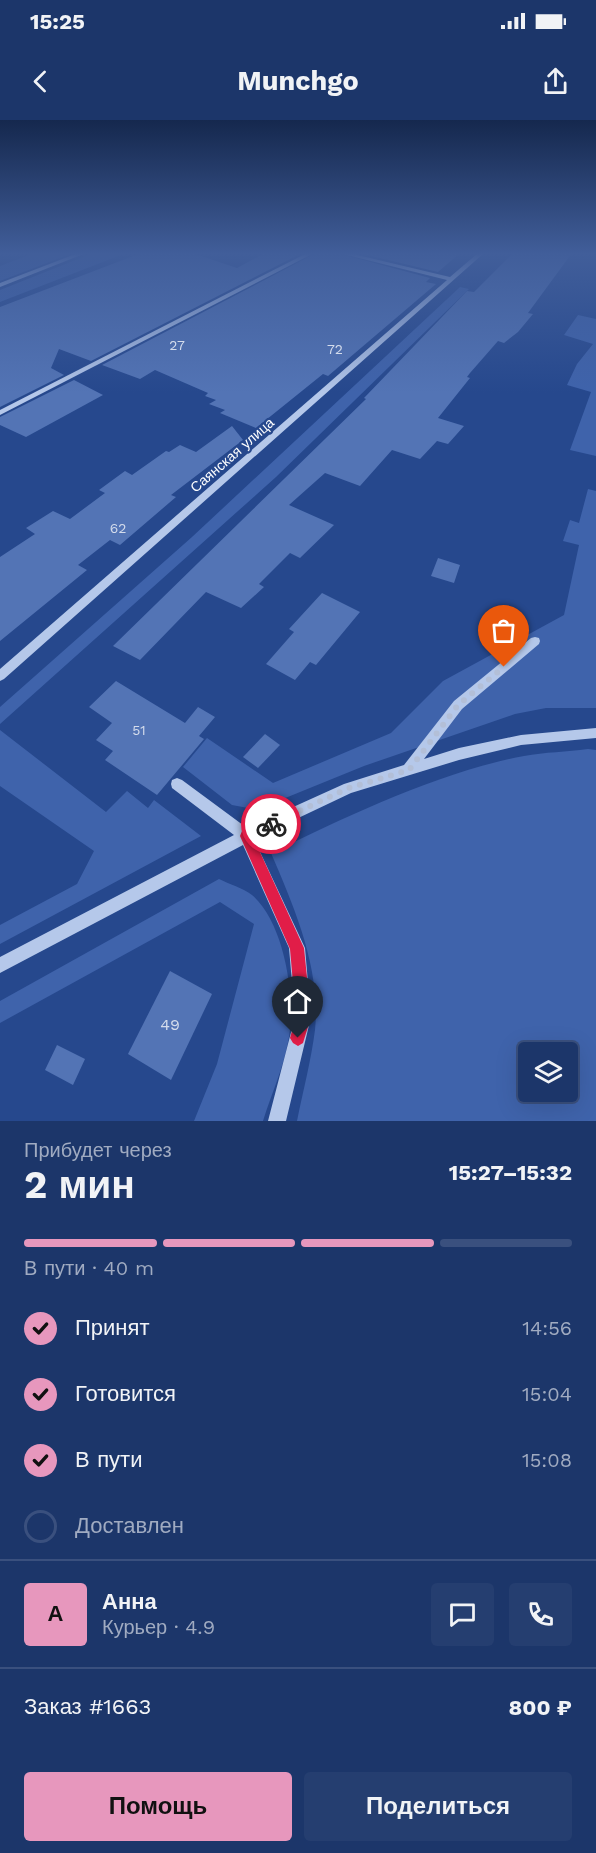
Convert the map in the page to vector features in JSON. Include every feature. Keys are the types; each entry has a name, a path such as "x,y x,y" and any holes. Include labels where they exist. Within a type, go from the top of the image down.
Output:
{"street":[{"path":"0,413 220,300"},
{"name":"Саянская улица","path":"0,676 428,300"},
{"path":"409,770 458,705 535,641"},
{"path":"0,965 246,836 349,788 459,754 521,740 596,733"},
{"path":"177,784 246,836 297,948 303,1017 277,1121"}],"shaded area":[{"path":"446,300 458,300 276,477 0,724 0,707 192,537"},
{"path":"578,315 596,319 596,456 570,450 591,392 567,385 577,364 593,344 564,335"},
{"path":"588,489 596,491 596,708 546,708 515,714 364,766 273,803 248,808 232,805 183,767 207,738 273,783 391,733 443,681 564,615 579,545 563,541 570,520 579,523"},
{"path":"0,730 106,812 127,791 148,808 154,800 201,836 0,944 0,925 77,884 94,851 0,786"},
{"path":"596,750 596,1121 297,1121 315,1030 314,984 297,918 271,853 362,810 427,784 492,763 540,754"},
{"path":"219,879 252,895 263,908 273,924 286,964 291,1006 288,1042 263,1121 194,1121 217,1064 254,924 220,902 0,1023 0,1001"}],"building":[{"path":"19,300 211,300 91,361 59,349 51,368 64,375 0,407 0,307"},
{"path":"227,300 418,300 328,376 323,374 256,428 220,413 225,410 209,404 216,400 205,396 208,393 155,370 140,379 102,365"},
{"path":"459,300 538,300 528,313 533,314 518,332 504,343 498,341 470,373 467,377 470,378 438,418 464,426 448,444 437,441 420,459 392,450 360,486 325,473 289,505 334,525 300,558 290,553 259,584 264,587 241,608 206,592 140,660 113,646 366,399 364,398"},
{"path":"74,380 103,395 26,437 0,425 0,417"},
{"path":"232,426 243,440 171,495 176,497 120,545 110,540 78,565 87,570 0,641 0,557 35,534 26,528 53,511 70,519 105,493 99,490 125,471 132,475 166,451 169,452 180,445 196,452"},
{"path":"438,558 460,565 454,583 431,576"},
{"path":"322,593 360,612 316,665 310,662 295,680 266,664 294,632 289,629"},
{"path":"116,681 185,723 198,707 215,717 199,736 204,739 157,795 105,760 113,751 96,740 112,723 89,707"},
{"path":"265,734 280,745 258,768 243,757"},
{"path":"170,971 212,994 171,1080 128,1054"},
{"path":"57,1045 85,1059 73,1085 45,1070"}],"way so far":[{"path":"271,824 349,788 409,770 458,705 504,667"}],"route":[{"path":"271,824 246,836 297,948 303,1017 298,1038"}]}
